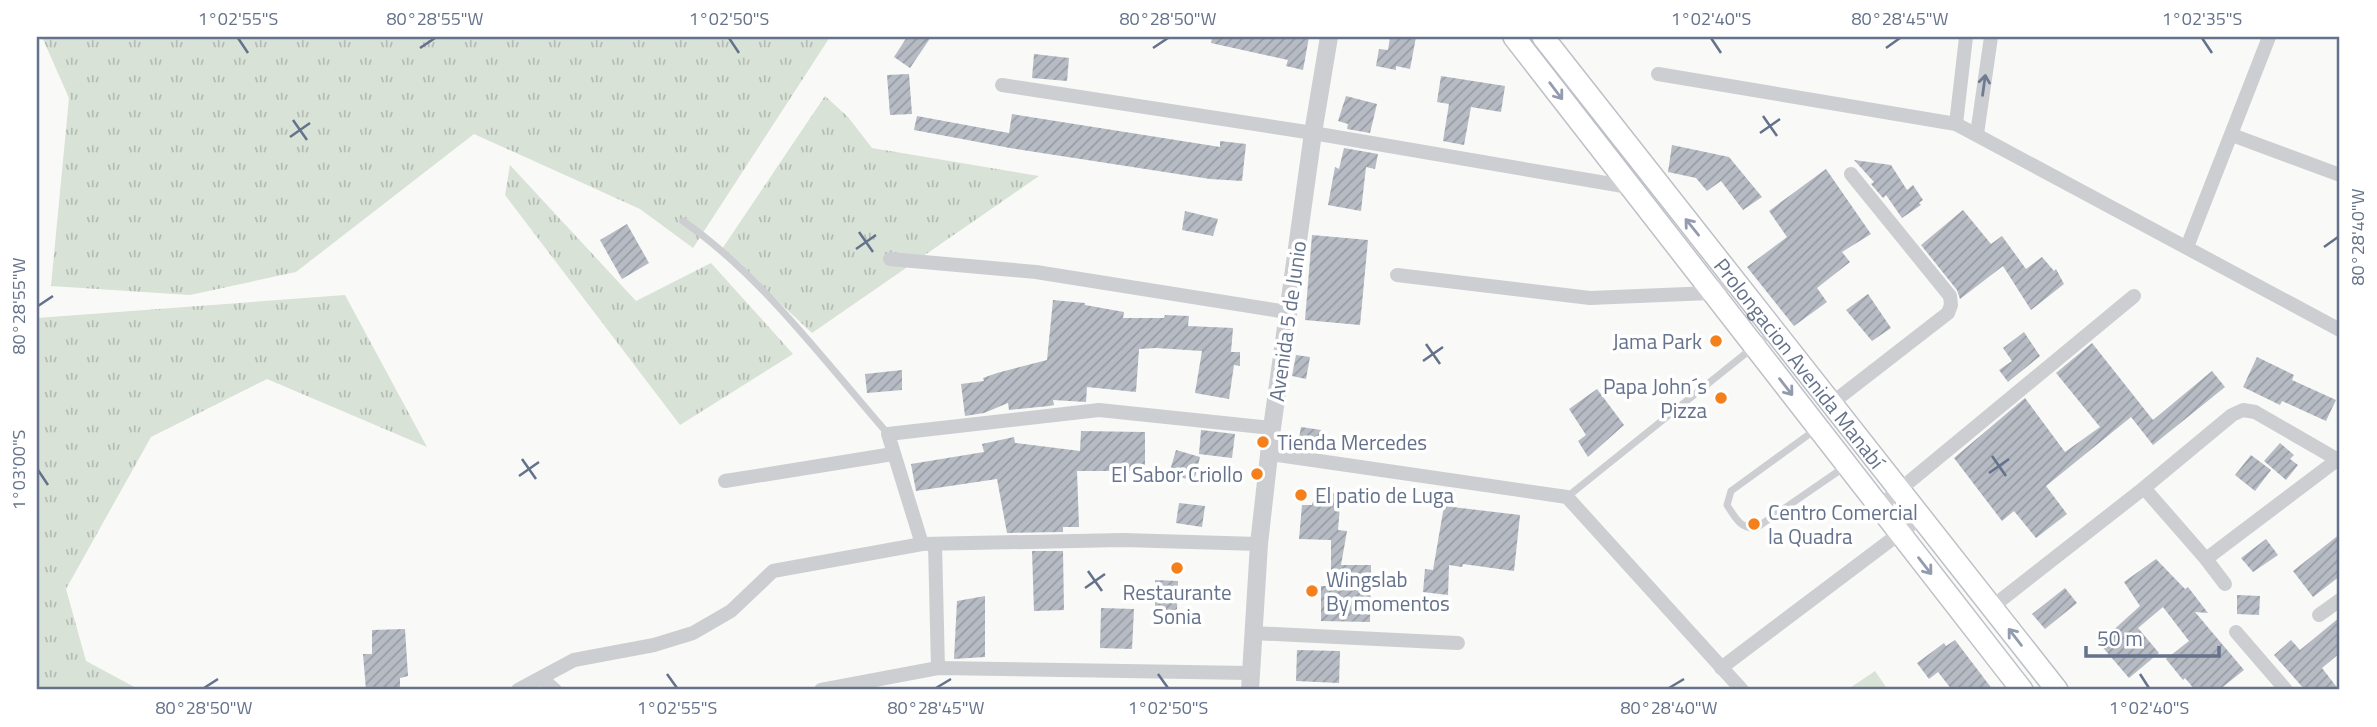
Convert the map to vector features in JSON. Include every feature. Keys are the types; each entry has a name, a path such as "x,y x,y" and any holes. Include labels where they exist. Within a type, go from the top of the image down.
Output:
{"main road":[{"name":"Prolongacion Avenida Manabí","path":"1514,37 2022,690"},
{"name":"Prolongacion Avenida Manabí","path":"1543,37 2057,690"}],"street":[{"name":"Avenida 5 de Junio","path":"1250,682 1259,544 1272,428 1329,37"},
{"path":"1956,124 1966,37"},
{"path":"1977,134 1991,37"},
{"path":"2187,247 2269,37"},
{"path":"1658,74 1956,124 2340,330"},
{"path":"1002,85 1313,133 1629,187"},
{"path":"2232,135 2340,175"},
{"path":"1832,403 1948,313 1951,305 1950,296 1851,174"},
{"path":"891,259 1036,272 1287,312"},
{"path":"1397,275 1590,298 1711,293 1734,280"},
{"path":"1881,506 2134,296"},
{"path":"938,668 929,544 893,454 888,433 1099,410 1272,428"},
{"path":"1992,607 2144,488 2231,415 2243,410 2255,412 2339,461 2207,559"},
{"path":"725,481 893,454"},
{"path":"1270,454 1567,497 1742,690"},
{"path":"2144,488 2207,559 2225,584"},
{"path":"1721,668 1920,518"},
{"path":"518,690 574,660 654,645 693,633 731,611 773,571 929,544 1123,540 1259,544"},
{"path":"2319,615 2340,600"},
{"path":"2236,632 2286,690"},
{"path":"1253,633 1458,643"},
{"path":"821,690 938,668 1250,682"},
{"path":"541,678 555,690"}],"lane":[{"path":"683,221 715,243 770,300 888,433"},
{"path":"1567,497 1774,330"},
{"path":"1818,428 1731,491 1727,505 1740,524 1756,528 1848,465"}],"green space":[{"path":"42,37 830,37 693,248 640,209 474,134 296,272 190,295 51,286 69,98"},
{"path":"825,96 848,117 872,148 1039,176 812,333 722,249"},
{"path":"510,165 636,301 711,263 793,354 680,425 505,195"},
{"path":"345,295 427,447 267,379 151,437 66,589 86,661 140,690 37,690 37,318"},
{"path":"1875,671 1888,690 1847,690"}],"building":[{"path":"907,37 931,37 910,68 894,57"},
{"path":"1212,37 1309,37 1303,70 1286,66 1288,60 1211,43"},
{"path":"1390,37 1416,37 1410,69 1396,66 1396,70 1376,66 1379,49 1388,50"},
{"path":"1034,54 1069,58 1067,81 1032,78"},
{"path":"909,74 912,114 890,115 887,75"},
{"path":"1441,76 1505,86 1501,112 1471,107 1464,145 1443,141 1449,104 1437,102"},
{"path":"1346,96 1377,104 1370,133 1347,129 1348,124 1338,121"},
{"path":"1012,114 1220,147 1220,141 1246,144 1242,181 1210,179 1010,148 914,130 917,116 1009,133"},
{"path":"1672,145 1729,157 1762,197 1743,210 1721,181 1707,191 1696,178 1668,172"},
{"path":"1344,148 1378,154 1375,169 1366,167 1361,211 1328,205 1335,167 1339,169"},
{"path":"1854,160 1891,165 1907,190 1913,185 1923,200 1919,203 1921,205 1902,218 1886,195 1883,198 1871,184 1874,182"},
{"path":"1826,169 1871,234 1842,252 1850,262 1817,288 1827,302 1794,326 1747,267 1787,237 1769,211"},
{"path":"1963,210 1991,244 2002,236 2026,269 2042,257 2054,271 2056,269 2064,284 2031,310 2003,266 1960,299 1957,290 1921,245"},
{"path":"1185,211 1218,219 1213,236 1182,230"},
{"path":"627,224 649,263 622,279 600,240"},
{"path":"1312,235 1368,240 1360,325 1305,320"},
{"path":"1868,294 1891,328 1872,341 1846,310"},
{"path":"1053,300 1085,303 1124,312 1123,318 1189,316 1188,326 1233,328 1231,352 1240,352 1240,366 1234,365 1229,399 1195,393 1202,351 1139,349 1136,392 1087,387 1086,402 1053,400 1054,405 1009,410 1008,403 984,413 965,416 961,384 984,381 983,378 997,373 1047,360"},
{"path":"2024,332 2040,356 2008,382 1999,370 2012,361 2003,348"},
{"path":"2092,343 2153,420 2212,371 2225,387 2153,445 2131,417 2046,486 2067,514 2036,538 2014,511 2002,521 1954,458 2025,398 2065,452 2100,427 2056,373"},
{"path":"1296,355 1310,357 1306,379 1292,376"},
{"path":"2257,357 2294,375 2292,380 2336,400 2326,421 2282,401 2280,405 2243,387"},
{"path":"902,370 902,390 867,393 865,374"},
{"path":"1597,389 1624,425 1588,457 1578,441 1586,435 1569,409"},
{"path":"1301,427 1321,430 1318,447 1298,444"},
{"path":"1201,430 1235,434 1232,458 1199,454"},
{"path":"1081,431 1145,432 1145,471 1077,471 1079,527 1063,527 1063,532 1007,533 997,479 916,491 911,464 984,452 982,444 1014,437 1015,443 1080,451"},
{"path":"2280,443 2294,455 2290,459 2298,465 2286,480 2264,461"},
{"path":"1176,450 1200,457 1194,481 1169,474"},
{"path":"2251,455 2271,470 2255,491 2235,475"},
{"path":"1316,492 1341,494 1338,530 1347,531 1341,565 1371,565 1370,622 1321,621 1321,586 1331,586 1331,540 1299,539 1302,505 1312,505"},
{"path":"1179,503 1205,506 1202,527 1176,523"},
{"path":"1444,506 1520,515 1514,571 1463,564 1462,567 1449,565 1448,595 1423,592 1425,569 1433,570"},
{"path":"2340,534 2340,576 2313,597 2293,571"},
{"path":"2266,539 2278,555 2253,572 2241,558"},
{"path":"1032,551 1063,551 1064,610 1034,611"},
{"path":"2156,559 2185,589 2188,587 2208,613 2195,612 2244,670 2219,690 2195,690 2166,659 2189,641 2163,607 2138,628 2159,653 2129,678 2099,643 2140,606 2124,582"},
{"path":"1155,580 1178,581 1177,610 1155,610"},
{"path":"2065,588 2077,603 2045,629 2032,614"},
{"path":"2237,595 2260,596 2259,615 2237,614"},
{"path":"985,596 985,657 954,659 957,601"},
{"path":"1101,608 1134,609 1132,649 1100,648"},
{"path":"2340,617 2340,653 2322,668 2339,690 2305,690 2274,655 2291,640 2300,650"},
{"path":"405,629 408,676 400,678 400,690 366,690 363,654 372,654 372,630"},
{"path":"1955,640 1993,690 1952,690 1938,672 1929,679 1917,663 1944,643 1946,646"},
{"path":"1297,650 1340,651 1339,683 1296,681"}],"place":[{"name":"Jama Park","path":"1716,341"},
{"name":"Papa John´s Pizza","path":"1721,398"},
{"name":"Tienda Mercedes","path":"1263,442"},
{"name":"El Sabor Criollo","path":"1257,474"},
{"name":"El patio de Luga","path":"1301,495"},
{"name":"Centro Comercial la Quadra","path":"1754,524"},
{"name":"Restaurante Sonia","path":"1177,568"},
{"name":"Wingslab By momentos","path":"1312,591"}]}
